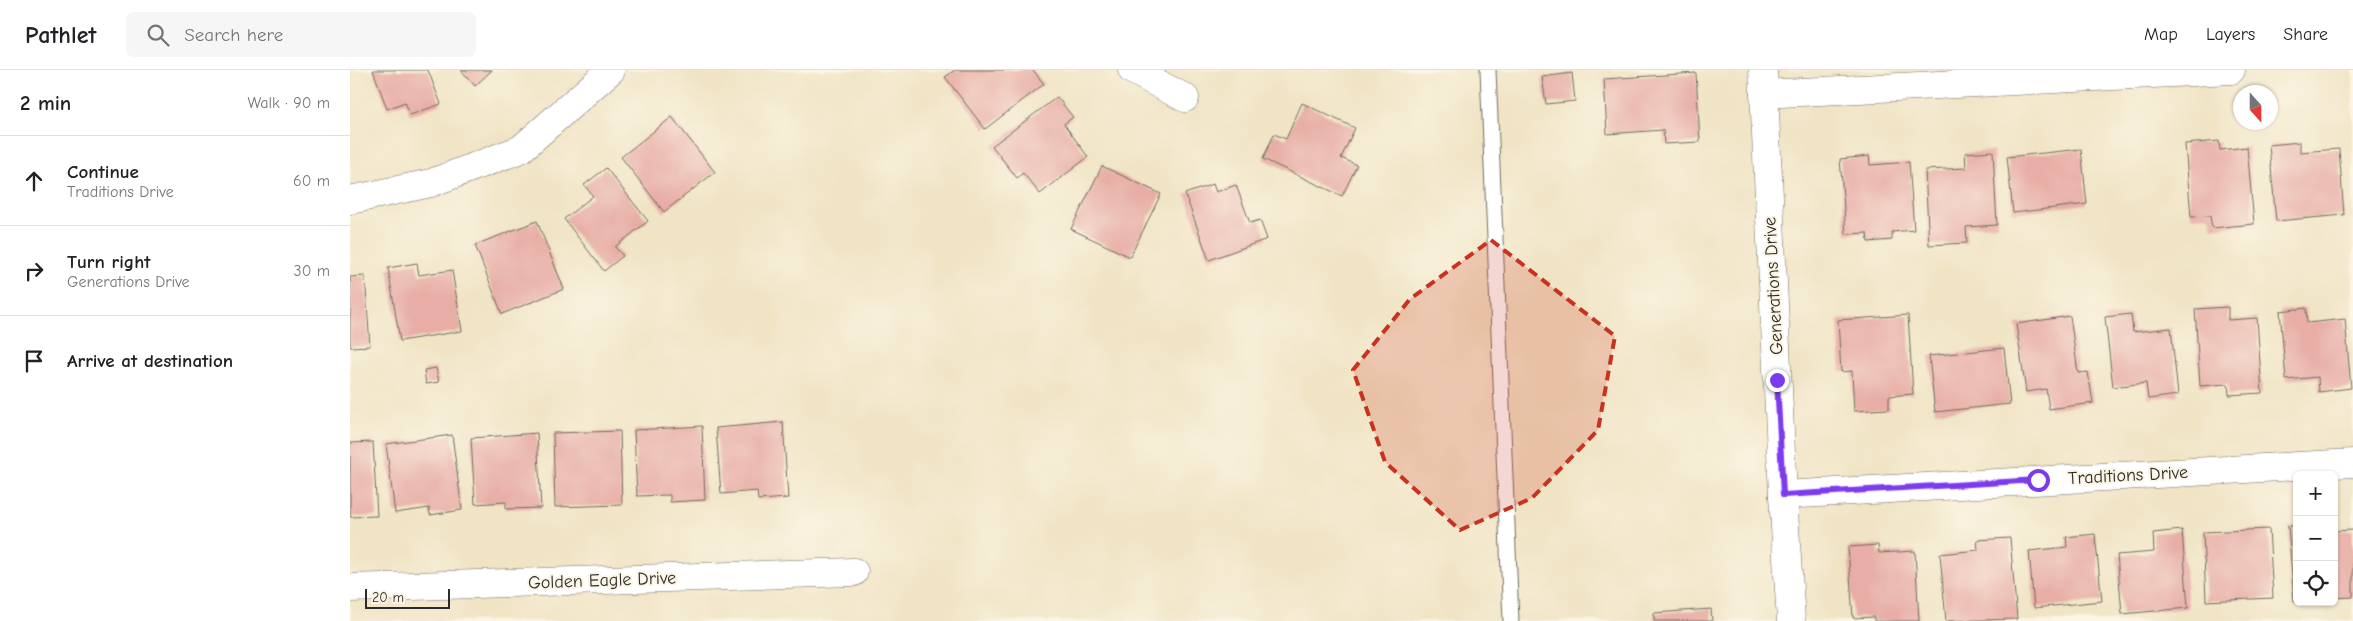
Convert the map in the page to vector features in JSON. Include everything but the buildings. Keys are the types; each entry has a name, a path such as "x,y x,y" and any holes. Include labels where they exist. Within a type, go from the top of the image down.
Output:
{"street":[{"path":"350,200 431,183 521,149 611,70"},
{"path":"1132,70 1185,98"},
{"path":"1763,82 2231,70"},
{"name":"Generations Drive","path":"1763,82 1791,621"},
{"name":"Traditions Drive","path":"1783,495 2353,462"},
{"name":"Golden Eagle Drive","path":"350,588 854,572"}],"lane":[{"path":"1488,70 1511,621"}],"highlighted area":[{"path":"1491,240 1615,336 1598,430 1532,498 1460,530 1385,462 1353,370 1410,299"}],"route":[{"path":"1777,380 1783,495 2038,480"}]}
